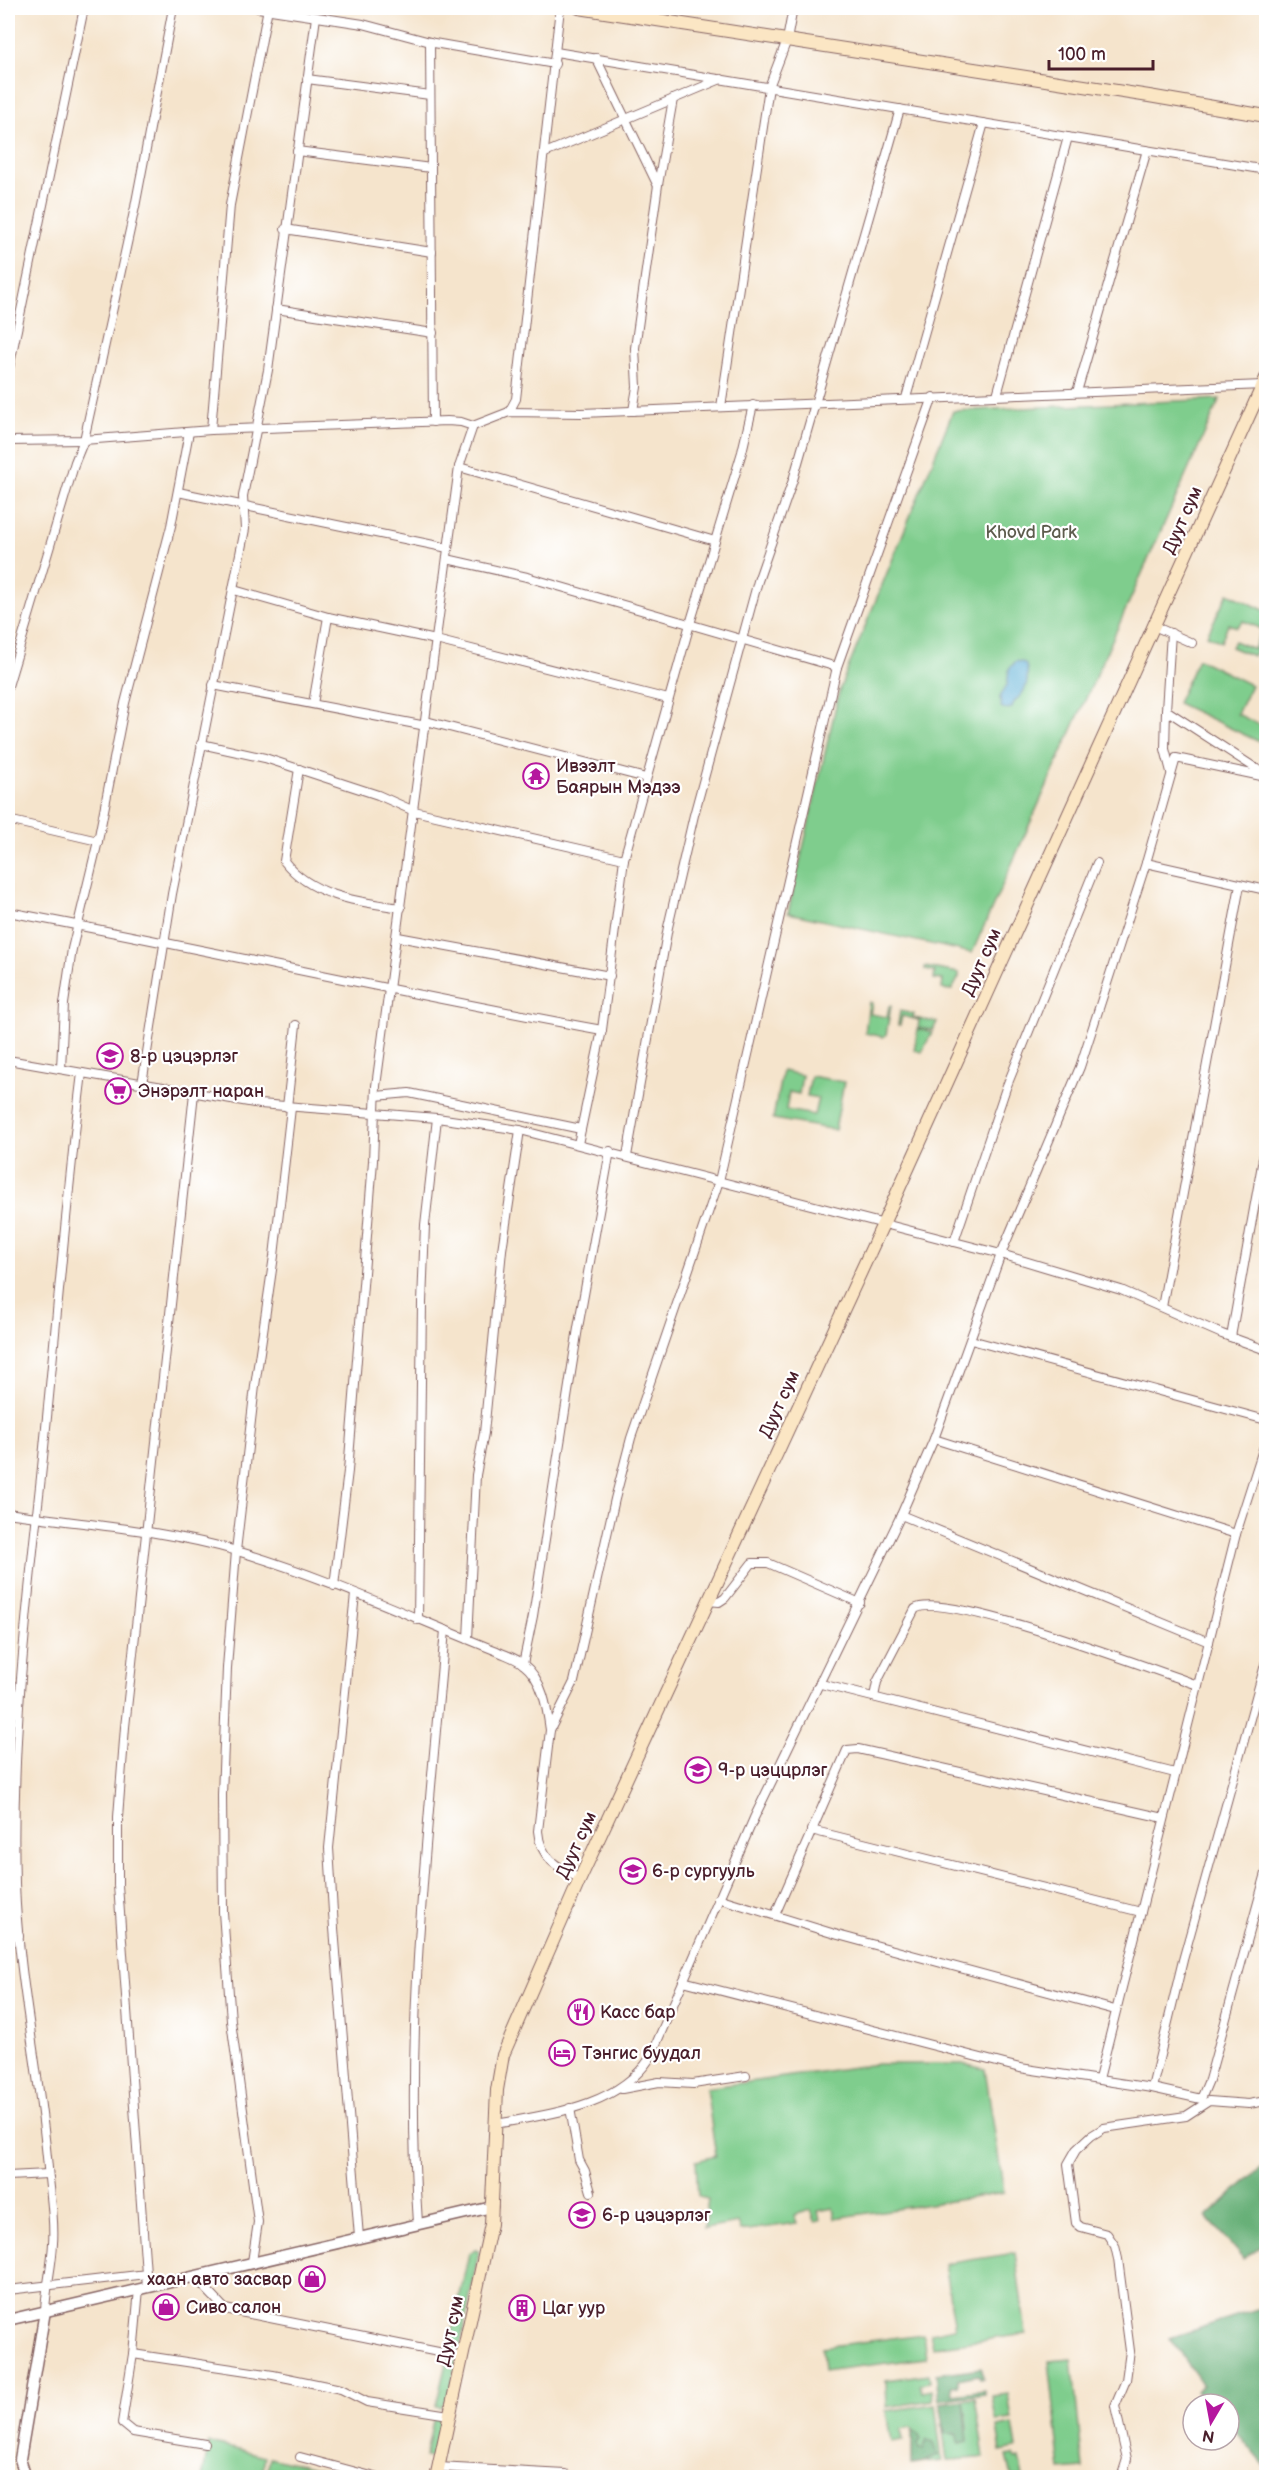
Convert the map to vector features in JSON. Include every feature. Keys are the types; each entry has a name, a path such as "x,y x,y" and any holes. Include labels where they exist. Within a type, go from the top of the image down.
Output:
{"main road":[{"path":"579,8 1266,116"},
{"name":"Дуут сум","path":"437,2472 488,2243 492,2207 497,2091 503,2055 580,1879 883,1224 1265,381"}],"street":[{"path":"8,373 84,8"},
{"path":"8,686 75,462 84,440 135,207 173,8"},
{"path":"258,8 363,24 430,42 555,64"},
{"path":"211,430 230,205 268,8"},
{"path":"509,412 516,399 560,8"},
{"path":"721,407 769,87 787,40 793,8"},
{"path":"142,1084 164,942 245,528 243,496 258,427 276,309 285,229 316,17"},
{"path":"430,42 434,422"},
{"path":"556,51 1266,170"},
{"path":"596,58 658,185"},
{"path":"307,79 430,95"},
{"path":"545,153 721,79"},
{"path":"633,411 637,387 635,348 658,185 673,99"},
{"path":"627,1156 668,927 696,805 758,581 793,480 900,109"},
{"path":"906,398 984,123"},
{"path":"997,395 1068,137"},
{"path":"1077,392 1147,150"},
{"path":"297,151 431,168"},
{"path":"285,229 432,252"},
{"path":"276,309 433,333"},
{"path":"8,441 84,440 258,427 434,422 461,422 473,426 509,412 633,411 1077,392 1265,381"},
{"path":"550,1730 574,1682 615,1499 632,1438 719,1180 837,667 933,397"},
{"path":"578,1144 602,1030 624,859 668,699 742,452 753,405"},
{"path":"334,1586 348,1472 376,1096 459,467 473,426"},
{"path":"61,1069 64,1004 77,925 98,841 125,703 171,526 189,432"},
{"path":"459,467 715,542"},
{"path":"178,492 448,548"},
{"path":"447,559 527,577 837,667"},
{"path":"234,590 328,617 436,640 668,699"},
{"path":"313,704 328,617"},
{"path":"1154,626 1192,643"},
{"path":"1171,633 1165,749 1171,774"},
{"path":"213,685 426,723 646,778"},
{"path":"1166,710 1266,776"},
{"path":"201,744 265,758 378,795 414,811 624,859"},
{"path":"618,2089 640,2073 650,2058 718,1898 860,1604 934,1439 1002,1254 1080,1066 1146,863 1176,758 1266,776"},
{"path":"299,769 285,861 295,874 324,891 361,902 401,908"},
{"path":"8,820 98,841"},
{"path":"954,1242 1006,1088 1097,863"},
{"path":"1146,863 1266,890"},
{"path":"1162,1307 1240,885"},
{"path":"8,912 390,988 474,1007 602,1030"},
{"path":"398,937 610,976"},
{"path":"252,2262 258,2222 231,2021 223,1912 222,1795 227,1668 236,1551 255,1386 274,1256 296,1025"},
{"path":"8,1060 194,1094 289,1108 437,1118 520,1130 610,1151 1002,1254 1121,1290 1266,1350"},
{"path":"26,2478 20,2459 45,2311 46,2286 53,2243 43,2115 11,1883 12,1811 26,1599 70,1168 82,1073"},
{"path":"376,1096 409,1093 581,1129"},
{"path":"194,1094 122,1759 117,1853 147,2274 122,2423 133,2432 205,2444"},
{"path":"418,1620 422,1303 425,1225 437,1118"},
{"path":"468,1639 476,1475 484,1433 502,1251 520,1130"},
{"path":"1231,1337 1266,1142"},
{"path":"523,1664 533,1616 578,1328 610,1151"},
{"path":"971,1340 1266,1420"},
{"path":"934,1439 1236,1534"},
{"path":"1099,2079 1236,1534 1266,1440"},
{"path":"8,1513 146,1531 236,1551 355,1594 468,1639 523,1664 533,1676 546,1701 550,1730 537,1831 538,1842 549,1860 580,1879"},
{"path":"901,1515 1209,1642"},
{"path":"708,1601 719,1602 725,1598 752,1563 760,1562 768,1563 860,1604"},
{"path":"355,1594 329,1848 359,2237"},
{"path":"874,1698 877,1682 915,1610 924,1606 942,1607 1027,1625 1198,1685"},
{"path":"418,2223 414,2163 416,1977 445,1630"},
{"path":"1152,2088 1183,1960 1266,1661"},
{"path":"821,1684 1175,1773"},
{"path":"8,1745 17,1745"},
{"path":"775,1915 846,1750 858,1749 1164,1818"},
{"path":"810,1830 1141,1912"},
{"path":"1121,2478 1126,2459 1115,2406 1127,2373 1130,2351 1118,2259 1115,2246 1107,2234 1081,2228 1077,2223 1068,2164 1076,2150 1104,2128 1186,2116 1205,2100 1266,1873"},
{"path":"718,1898 1115,2010"},
{"path":"8,1936 19,1936"},
{"path":"682,1981 966,2056 1020,2068 1152,2088 1205,2100 1249,2104 1266,2101"},
{"path":"496,2124 570,2108 618,2089 659,2082 693,2084 746,2076"},
{"path":"570,2108 579,2160 591,2192"},
{"path":"8,2176 48,2174"},
{"path":"8,2320 492,2207"},
{"path":"8,2290 147,2274"},
{"path":"195,2277 225,2309 463,2357"},
{"path":"133,2354 273,2375 341,2389 367,2402 450,2415"},
{"path":"300,2457 379,2478"},
{"path":"437,2472 566,2474"}],"green space":[{"name":"Khovd Park","path":"1220,399 972,953 788,913 840,688 953,411"},
{"path":"1228,593 1266,611 1266,650 1258,648 1253,656 1231,647 1234,641 1254,649 1262,629 1243,621 1237,627 1228,624 1221,642 1207,635"},
{"path":"1198,659 1251,685 1237,714 1262,726 1266,716 1266,745 1177,703"},
{"path":"925,967 959,973 952,990 942,989 943,980 934,979 935,972 925,970"},
{"path":"869,1002 872,1003 870,1014 887,1017 889,1006 891,1006 886,1035 883,1037 865,1033"},
{"path":"900,1011 914,1014 913,1018 937,1022 933,1030 918,1028 919,1020 902,1016 900,1025 898,1025"},
{"path":"918,1029 932,1032 922,1052 914,1050"},
{"path":"782,1071 802,1075 799,1094 789,1092 786,1110 814,1115 818,1098 807,1096 811,1076 844,1082 835,1130 773,1119"},
{"path":"876,2064 963,2064 985,2069 1004,2193 835,2218 833,2208 818,2211 820,2220 815,2221 811,2210 794,2215 797,2223 741,2231 738,2223 704,2229 708,2199 698,2197 696,2161 716,2156 706,2088"},
{"path":"1266,2163 1266,2242 1243,2259 1207,2217"},
{"path":"479,2251 459,2353 448,2351 469,2253"},
{"path":"1015,2253 1026,2334 933,2347 930,2333 955,2328 944,2264"},
{"path":"1266,2306 1266,2467 1241,2437 1241,2392 1197,2392 1202,2385 1201,2382 1170,2338"},
{"path":"923,2334 926,2358 824,2371 822,2347"},
{"path":"447,2358 457,2360 450,2393 441,2407 436,2406"},
{"path":"1072,2359 1083,2468 1061,2470 1049,2361"},
{"path":"982,2368 983,2378 980,2379 978,2375 958,2379 958,2385 952,2386 953,2394 984,2390 984,2394 939,2400 936,2374"},
{"path":"929,2374 930,2382 920,2384 922,2392 932,2390 933,2400 887,2407 886,2380"},
{"path":"1008,2394 1012,2419 996,2421 992,2396"},
{"path":"975,2398 984,2457 947,2460 942,2424 945,2433 956,2434 959,2437 968,2428 964,2400"},
{"path":"964,2400 968,2441 960,2443 956,2434 945,2433 940,2403"},
{"path":"935,2404 942,2461 924,2463 938,2454 927,2440 923,2449 919,2449 917,2445 921,2439 911,2427 901,2429 903,2440 891,2442 886,2411"},
{"path":"434,2416 440,2417 442,2427 435,2459 425,2457"},
{"path":"1013,2424 1017,2448 1001,2451 997,2427"},
{"path":"912,2431 918,2434 921,2440 918,2445 919,2449 923,2449 927,2440 934,2442 938,2454 924,2463 912,2465"},
{"path":"209,2443 265,2456 262,2477 244,2477 234,2474 229,2477 202,2478"},
{"path":"1014,2455 1016,2459 1019,2458 1023,2477 1012,2477 1007,2456"},
{"path":"270,2457 350,2477 266,2477"}],"water":[{"path":"1016,661 1025,663 1027,682 1012,708 1005,709 1001,707 1000,697 1007,685 1009,669"}],"place":[{"name":"Ивээлт Баярын Мэдээ","path":"536,776"},
{"name":"8-р цэцэрлэг","path":"110,1056"},
{"name":"Энэрэлт наран","path":"118,1091"},
{"name":"9-р цэццрлэг","path":"698,1770"},
{"name":"6-р сургууль","path":"633,1871"},
{"name":"Касс бар","path":"581,2012"},
{"name":"Тэнгис буудал","path":"562,2053"},
{"name":"6-р цэцэрлэг","path":"582,2215"},
{"name":"хаан авто засвар","path":"312,2279"},
{"name":"Сиво салон","path":"166,2307"},
{"name":"Цаг уур","path":"522,2308"}]}
